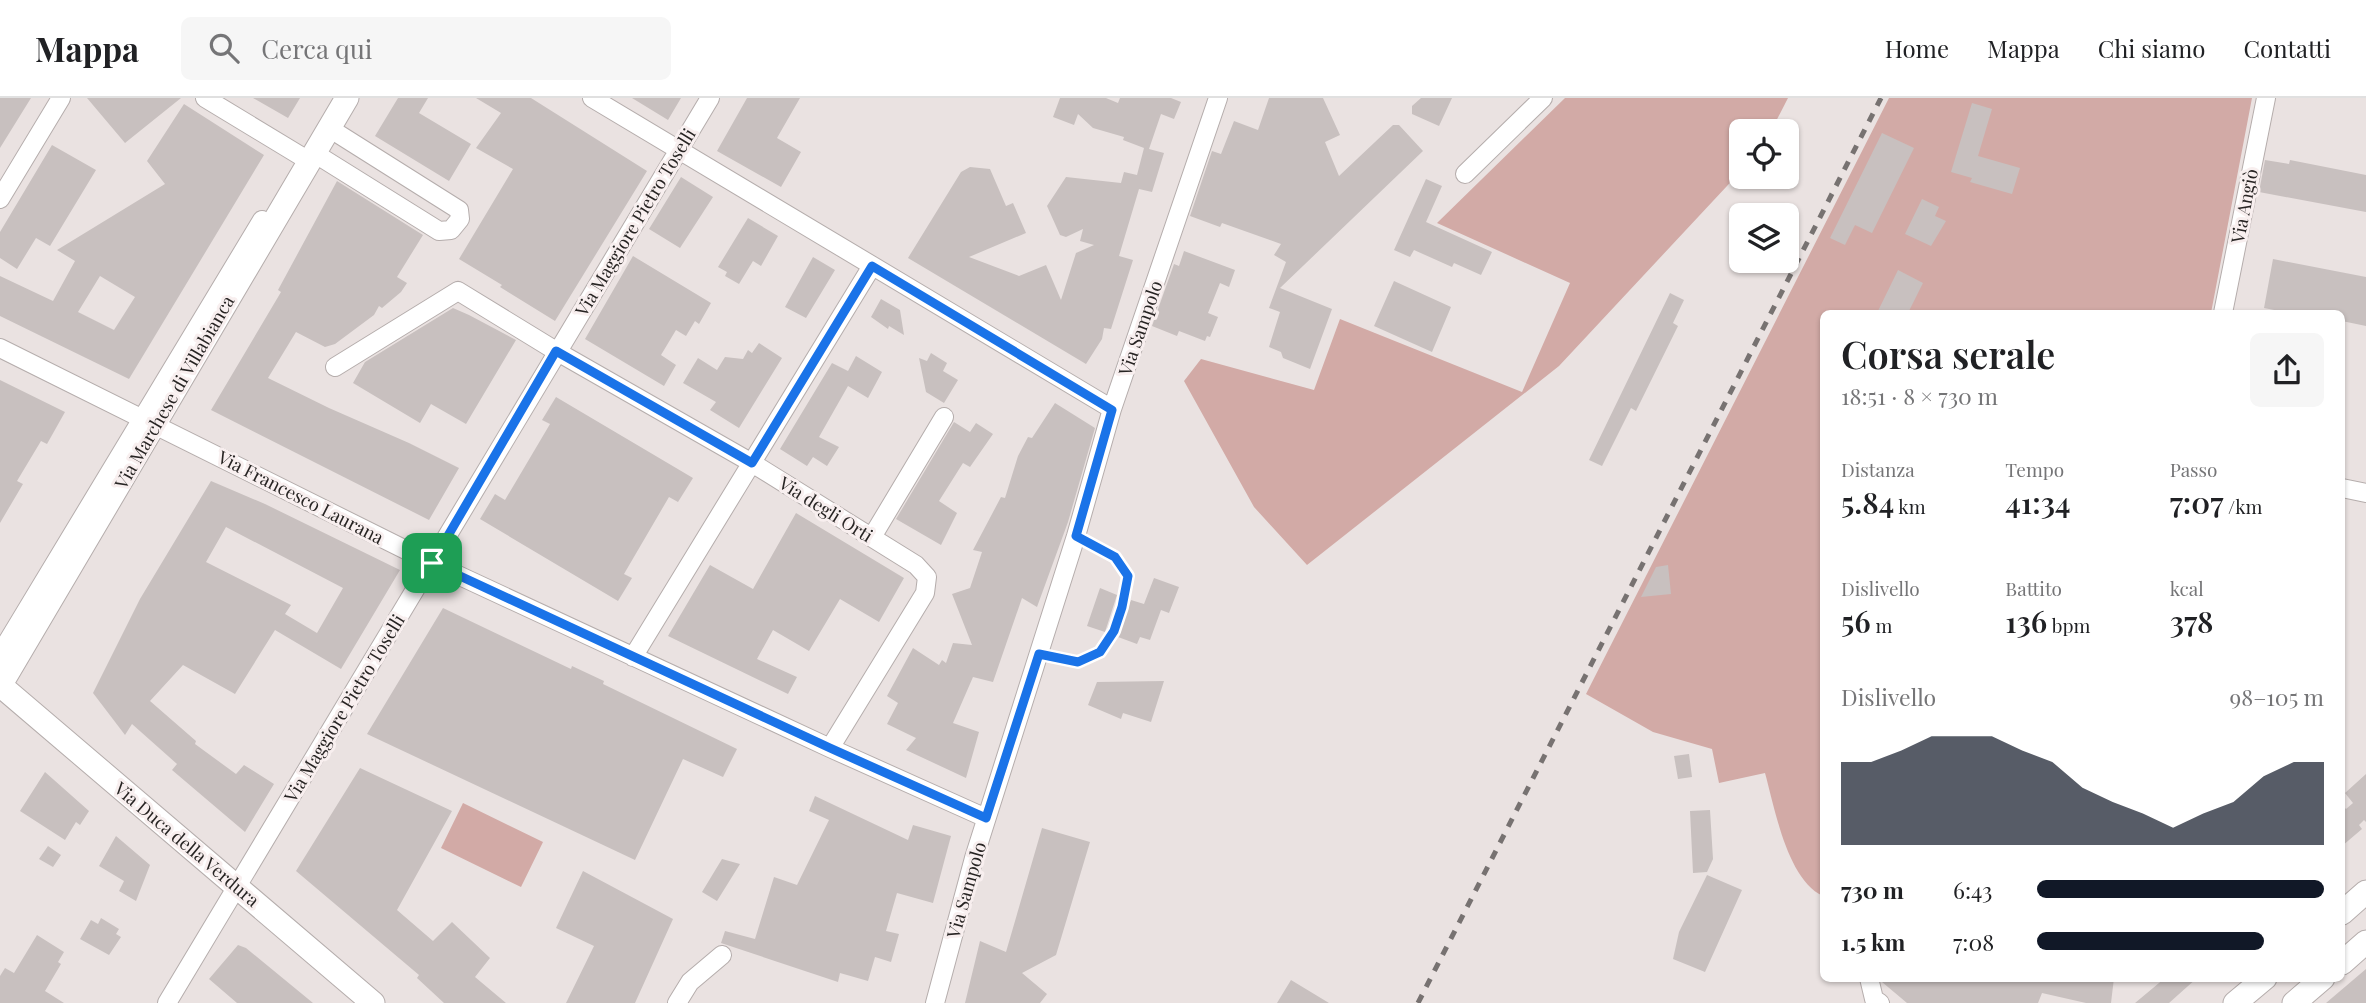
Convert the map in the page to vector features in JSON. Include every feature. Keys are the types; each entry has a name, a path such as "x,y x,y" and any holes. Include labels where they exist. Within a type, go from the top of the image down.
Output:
{"street":[{"path":"0,200 61,98"},
{"path":"205,98 439,231 451,230 460,219 459,210 329,128"},
{"name":"Via Marchese di Villabianca","path":"308,157 335,98"},
{"name":"Via Marchese di Villabianca","path":"0,685 149,422 308,157 347,98"},
{"path":"592,98 1112,410"},
{"name":"Via Maggiore Pietro Toselli","path":"167,1003 710,98"},
{"name":"Via Sampolo","path":"935,1003 986,818 1076,536 1112,410 1218,98"},
{"path":"1465,174 1543,98"},
{"name":"Via Angiò","path":"2224,310 2266,98"},
{"path":"633,657 872,266"},
{"name":"Via degli Orti","path":"335,367 458,290 556,351 752,463 916,565 928,577 925,593 830,748"},
{"name":"Via Francesco Laurana","path":"0,348 432,563 986,818"},
{"path":"872,537 944,417"},
{"name":"Via Marchese di Villabianca","path":"0,654 149,422"},
{"path":"2345,489 2366,493"},
{"name":"Via Duca della Verdura","path":"0,685 373,1003"},
{"path":"2345,910 2366,892"},
{"path":"2345,960 2366,943"},
{"path":"677,1003 690,982 722,955"},
{"path":"1869,982 1874,999 1880,1003"},
{"path":"2235,1003 2260,982"},
{"path":"2294,1003 2318,982"}],"lane":[{"path":"1039,654 1078,662 1100,652 1114,631 1122,607 1128,576 1115,557 1076,536"}],"shaded area":[{"path":"1565,98 1788,98 1777,119 1729,119 1729,184 1559,366 1307,565 1254,507 1184,381 1201,359 1314,390 1340,319 1522,392 1570,283 1437,223"},
{"path":"1889,98 2252,98 2212,310 1820,310 1820,894 1800,875 1791,859 1765,773 1719,783 1712,749 1653,732 1586,694"},
{"path":"463,803 543,842 521,887 441,848"}],"building":[{"path":"0,98 31,98 0,148"},
{"path":"87,98 181,98 125,143"},
{"path":"253,98 300,98 288,118"},
{"path":"398,98 428,98 419,113 471,144 449,181 375,136"},
{"path":"476,98 531,98 647,171 555,321 459,259 513,169 476,148 501,113"},
{"path":"632,98 681,98 668,120"},
{"path":"747,98 800,98 777,138 801,152 781,187 717,151"},
{"path":"1060,98 1106,98 1118,103 1120,98 1171,98 1181,102 1174,119 1161,114 1149,149 1164,153 1152,192 1139,189 1119,256 1133,260 1111,329 1104,328 1102,339 1086,364 908,258 961,172 970,167 990,169 1006,206 1013,203 1026,233 969,257 1019,276 1046,265 1061,300 1076,253 1094,245 1080,241 1083,229 1066,237 1060,235 1047,206 1066,177 1121,183 1124,172 1137,175 1144,148 1123,140 1124,137 1093,128 1078,114 1074,125 1053,117"},
{"path":"1269,98 1323,98 1340,135 1325,142 1339,176 1393,125 1399,125 1423,151 1280,288 1332,309 1310,369 1283,358 1281,352 1269,347 1280,312 1269,308 1286,262 1274,255 1281,244 1222,223 1220,227 1190,216 1212,151 1221,154 1234,121 1258,130"},
{"path":"1421,98 1452,98 1439,126 1412,114 1412,106"},
{"path":"1972,103 1992,109 1978,156 2020,168 2012,194 1970,182 1972,178 1951,172"},
{"path":"184,104 264,155 129,379 0,316 0,276 53,301 75,261 57,250 165,184 147,161","holes":["100,276 135,297 114,330 78,312"]},
{"path":"1882,133 1914,148 1872,233 1855,225 1845,245 1830,238"},
{"path":"52,145 96,170 50,246 36,238 17,269 0,258 0,232"},
{"path":"2265,160 2289,164 2290,160 2366,175 2366,212 2259,192"},
{"path":"681,177 713,197 680,248 649,229"},
{"path":"1426,179 1442,186 1426,222 1492,252 1481,275 1454,263 1452,267 1414,250 1410,257 1394,250"},
{"path":"337,181 423,235 397,277 407,283 401,292 382,308 379,306 374,315 335,344 325,347 296,332 268,378 459,468 429,520 211,410 281,292 278,290"},
{"path":"1922,199 1939,207 1935,216 1946,221 1931,246 1905,234"},
{"path":"748,218 778,236 761,266 753,261 739,284 725,276 727,272 718,267"},
{"path":"1184,251 1235,270 1229,287 1220,283 1208,313 1218,317 1210,337 1207,336 1205,341 1179,331 1177,336 1152,326 1174,264 1179,266"},
{"path":"633,256 711,303 699,324 695,321 686,336 676,330 661,355 676,365 664,386 585,339"},
{"path":"813,257 835,270 806,318 785,307"},
{"path":"2273,259 2366,277 2366,326 2345,322 2345,310 2264,308"},
{"path":"1898,270 1923,283 1910,310 1878,310"},
{"path":"1394,281 1451,307 1432,352 1374,326"},
{"path":"1670,293 1684,300 1673,323 1678,326 1636,411 1631,408 1602,466 1589,460"},
{"path":"881,299 900,310 904,335 889,326 888,329 871,317"},
{"path":"453,308 516,340 466,424 431,404 420,423 353,383 365,362"},
{"path":"759,343 782,358 739,428 710,410 716,402 683,383 698,358 717,370 725,357 743,359 748,350 752,353"},
{"path":"931,353 947,363 943,371 958,380 944,403 926,392 919,358 927,361"},
{"path":"856,356 882,372 868,398 848,386 819,437 839,447 827,466 813,457 807,466 780,449 832,363 848,371"},
{"path":"0,380 65,412 47,444 41,441 17,481 23,484 0,523"},
{"path":"556,397 693,478 678,502 669,497 624,574 632,578 618,601 480,519 495,494 505,500 550,424 542,420"},
{"path":"1055,403 1095,428 1068,522 1037,607 1022,598 993,682 973,677 953,723 979,732 966,778 906,750 916,738 887,724 898,703 887,696 913,648 939,665 942,660 946,663 953,643 972,645 952,594 970,588 982,552 973,550 1001,497 1005,498 1018,456 1028,437 1032,438"},
{"path":"954,422 970,432 976,423 993,434 970,467 963,463 939,501 957,513 941,545 896,519"},
{"path":"211,481 265,504 400,570 341,669 275,630 235,694 183,665 150,701 196,741 195,744 236,774 244,765 274,784 245,832 172,770 177,764 132,724 125,735 93,693 140,599","holes":["226,527 343,588 317,633 285,614 291,605 206,562"]},
{"path":"796,513 904,578 879,622 840,599 809,651 773,630 757,659 797,677 788,694 668,636 710,565 753,589"},
{"path":"1668,565 1671,594 1641,597 1656,567"},
{"path":"1154,578 1179,587 1169,613 1161,610 1150,640 1140,637 1137,644 1118,637 1131,600 1144,604"},
{"path":"1100,588 1117,595 1105,632 1087,626"},
{"path":"443,608 571,669 572,666 604,681 603,684 737,749 723,777 683,759 635,860 367,734"},
{"path":"1164,681 1151,722 1123,713 1121,719 1088,705 1097,682"},
{"path":"1689,754 1692,777 1678,779 1674,756"},
{"path":"360,768 452,811 397,910 433,941 452,922 490,958 475,977 506,1003 444,1003 417,978 419,975 296,871"},
{"path":"45,772 89,811 80,825 76,822 65,840 20,811"},
{"path":"2366,774 2366,822 2364,820 2359,825 2362,829 2345,843 2345,808 2353,803 2345,793"},
{"path":"815,796 908,840 913,825 951,836 933,903 897,893 886,931 899,934 891,962 875,957 868,981 840,973 838,982 721,943 725,931 755,939 774,877 797,885 829,820 809,811"},
{"path":"1710,810 1713,859 1707,872 1693,873 1690,811"},
{"path":"1042,828 1090,842 1056,955 1022,973 1047,994 1040,1003 965,1003 980,941 1006,952"},
{"path":"116,836 150,865 136,901 119,891 124,881 99,866"},
{"path":"48,846 61,855 53,867 39,859"},
{"path":"722,859 740,864 717,901 702,892"},
{"path":"583,871 673,919 635,1003 566,1003 594,946 556,928"},
{"path":"1707,875 1742,890 1705,972 1673,959 1679,932"},
{"path":"101,918 119,929 116,934 121,937 109,955 80,939 91,920 98,924"},
{"path":"37,935 64,952 58,962 61,964 45,991 64,1003 0,1003 0,976 5,968 14,973"},
{"path":"238,945 246,948 313,1003 237,1003 209,979"},
{"path":"2366,969 2366,1003 2326,1003"},
{"path":"1291,980 1329,1003 1277,1003"},
{"path":"1882,982 2114,982 2111,1003 2086,1003 2042,993 2038,1003 1907,1003"},
{"path":"2160,982 2193,982 2169,1003 2135,1003"}],"railway":[{"path":"1418,1003 1881,98"}],"route":[{"path":"872,266 1112,410 1076,536 1115,557 1128,576 1122,607 1114,631 1100,652 1078,662 1039,654 986,818 432,563 556,351 752,463 872,266"}]}
